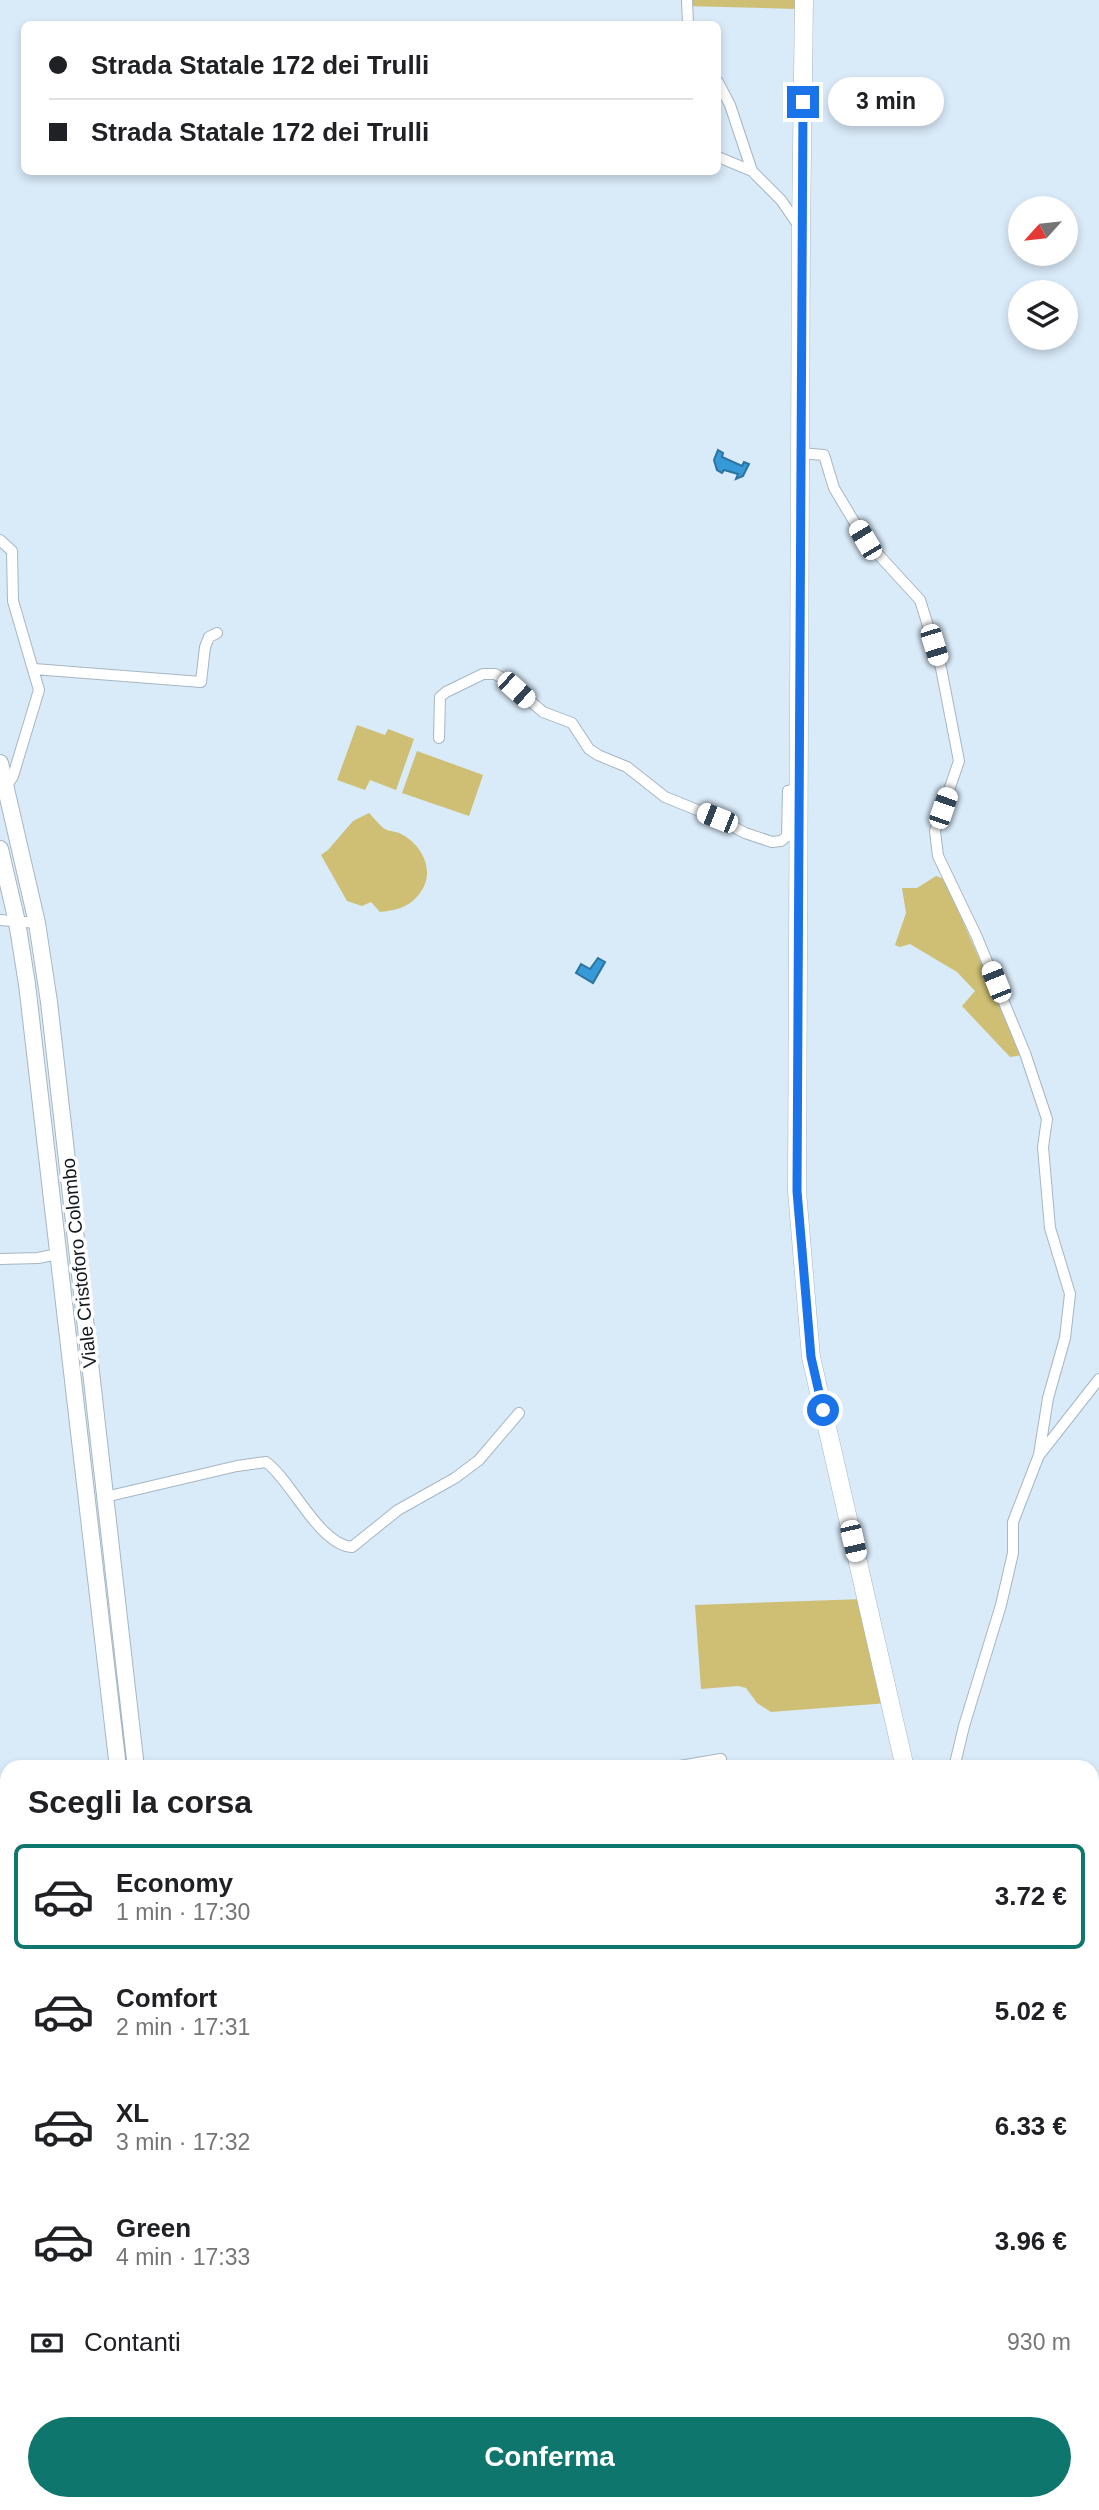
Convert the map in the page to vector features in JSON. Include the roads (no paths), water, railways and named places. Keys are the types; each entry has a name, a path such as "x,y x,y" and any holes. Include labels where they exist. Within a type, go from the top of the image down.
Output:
{"main road":[{"path":"804,0 797,1191 811,1357 903,1760"},
{"name":"Viale Cristoforo Colombo","path":"0,763 37,923 52,1026 135,1760"},
{"name":"Viale Cristoforo Colombo","path":"0,849 17,922 117,1760"}],"street":[{"path":"687,0 688,21"},
{"path":"721,88 730,105 752,171"},
{"path":"721,158 752,171 781,200 801,229"},
{"path":"800,453 824,455 834,488 865,540 920,600 941,668 959,761 935,831 938,856 986,958 1025,1053 1047,1119 1043,1147 1050,1228 1070,1294 1065,1338 1048,1398 1039,1455 1013,1522 1013,1553 1010,1566 956,1760"},
{"path":"0,540 12,551 13,601 39,690 13,775 6,787"},
{"path":"34,669 201,682 205,647 209,637 217,633"},
{"path":"439,738 440,697 483,674 495,674 506,680 543,712 572,723 589,749 597,755 627,767 665,797 717,818 745,833 772,842 781,841 787,836 788,791 798,789"},
{"path":"0,920 37,923"},
{"path":"0,1259 38,1258 58,1254"},
{"path":"1039,1455 1099,1379"},
{"path":"105,1497 265,1462 280,1475 316,1523 343,1546 352,1547 398,1510 455,1478 479,1460 519,1413"},
{"path":"96,1581 115,1579"}],"water":[{"path":"718,450 723,453 722,457 742,466 744,462 749,464 743,476 736,479 738,474 717,470 714,460"},
{"path":"598,958 605,962 593,983 576,973 581,964 590,969"}]}
